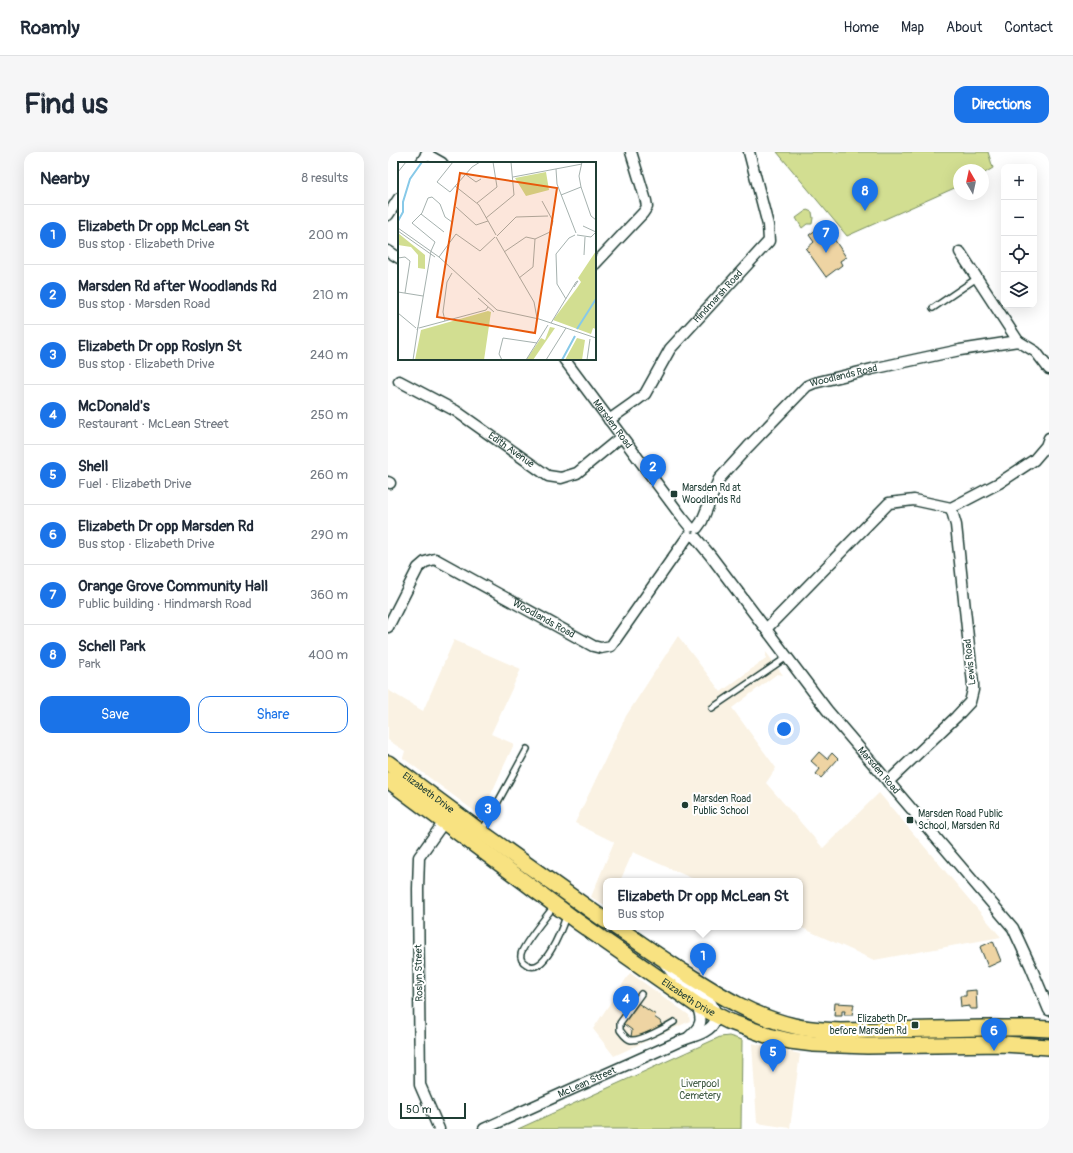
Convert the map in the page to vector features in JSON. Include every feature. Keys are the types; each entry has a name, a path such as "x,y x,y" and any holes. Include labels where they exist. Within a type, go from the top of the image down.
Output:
{"main road":[{"name":"Elizabeth Drive","path":"388,763 603,918"},
{"name":"Elizabeth Drive","path":"388,780 561,909 697,1005 733,1023 769,1036 814,1044 867,1046 1003,1044 1049,1047"},
{"name":"Elizabeth Drive","path":"620,930 726,999 750,1011 796,1027 840,1031 996,1028 1049,1029"}],"street":[{"path":"596,263 643,214 647,207 631,152"},
{"name":"Hindmarsh Road","path":"609,420 645,394 670,349 769,241 768,225 749,152"},
{"path":"425,156 440,162"},
{"path":"388,215 398,200"},
{"path":"388,252 398,257"},
{"path":"960,252 1018,342 1036,352 1049,369"},
{"name":"Woodlands Road","path":"388,627 418,568 424,562 435,559 593,646 601,648 611,646 702,520 719,479 807,386 830,378 960,350 1018,342"},
{"name":"Marsden Road","path":"565,360 827,710 1013,928 1049,1010"},
{"name":"Edith Avenue","path":"399,381 456,411 548,476 561,478 577,473 621,437"},
{"path":"766,629 889,503 914,500 951,508 999,483 1034,460 1046,446 1049,438"},
{"name":"Lewis Road","path":"888,782 956,717 970,702 972,696 973,684 956,525 951,508"},
{"name":"Roslyn Street","path":"439,1129 420,1085 418,889 419,857 444,822"},
{"path":"659,956 675,977 710,1000 715,1014"},
{"name":"McLean Street","path":"689,1037 696,1031 701,1021 701,1015 697,1005"},
{"name":"McLean Street","path":"484,1129 689,1037 702,1033 713,1024 715,1014"}],"lane":[{"path":"933,308 977,278"},
{"path":"712,708 787,657"},
{"path":"482,832 527,750"},
{"path":"561,909 564,922 554,945 542,963 535,967 527,965 522,961 520,955 524,947 561,909"},
{"path":"641,994 620,1022 620,1030 627,1038 632,1040 641,1039 674,1022"}],"shaded area":[{"name":"Marsden Road Public School","path":"678,636 721,692 766,658 766,652 783,675 777,674 732,708 776,768 766,783 823,848 879,793 1001,937 874,960 803,928 803,878 691,878 633,852 621,878 603,878 603,904 591,897 614,842 575,823 626,716"},
{"path":"454,640 521,669 491,734 514,744 481,816 403,758 405,751 388,740 388,690 423,711"},
{"path":"630,973 689,1015 690,1021 614,1056 593,1029"},
{"path":"752,1043 800,1054 790,1128 757,1123"}],"green space":[{"path":"777,152 988,152 993,168 989,170 989,164 953,164 953,189 847,236"},
{"path":"807,210 812,212 812,224 807,224 802,228 796,218"},
{"name":"Liverpool Cemetery","path":"729,1036 742,1040 741,1129 518,1129 720,1037"}],"building":[{"path":"824,224 846,257 840,261 842,265 826,277 806,249 814,242 809,235"},
{"path":"819,752 827,759 832,753 838,759 821,778 816,774 820,769 811,761"},
{"path":"993,941 1001,961 988,967 980,947"},
{"path":"976,990 977,1009 970,1009 970,1006 961,1007 960,996 966,996 966,991"},
{"path":"636,1002 656,1015 654,1017 660,1021 662,1026 637,1037 631,1037 632,1030 621,1022"},
{"path":"835,1003 854,1004 852,1015 844,1015 845,1011 842,1011 842,1016 834,1016"}],"place":[{"name":"Schell Park","path":"865,211"},
{"name":"Orange Grove Community Hall","path":"826,253"},
{"name":"Marsden Rd after Woodlands Rd","path":"653,487"},
{"name":"Marsden Rd at Woodlands Rd","path":"674,494"},
{"name":"Marsden Road Public School","path":"685,805"},
{"name":"Marsden Road Public School, Marsden Rd","path":"910,820"},
{"name":"Elizabeth Dr opp Roslyn St","path":"488,829"},
{"name":"Elizabeth Dr opp McLean St","path":"703,976"},
{"name":"McDonald's","path":"626,1019"},
{"name":"Elizabeth Dr before Marsden Rd","path":"915,1025"},
{"name":"Elizabeth Dr opp Marsden Rd","path":"994,1051"},
{"name":"Shell","path":"773,1072"}]}
